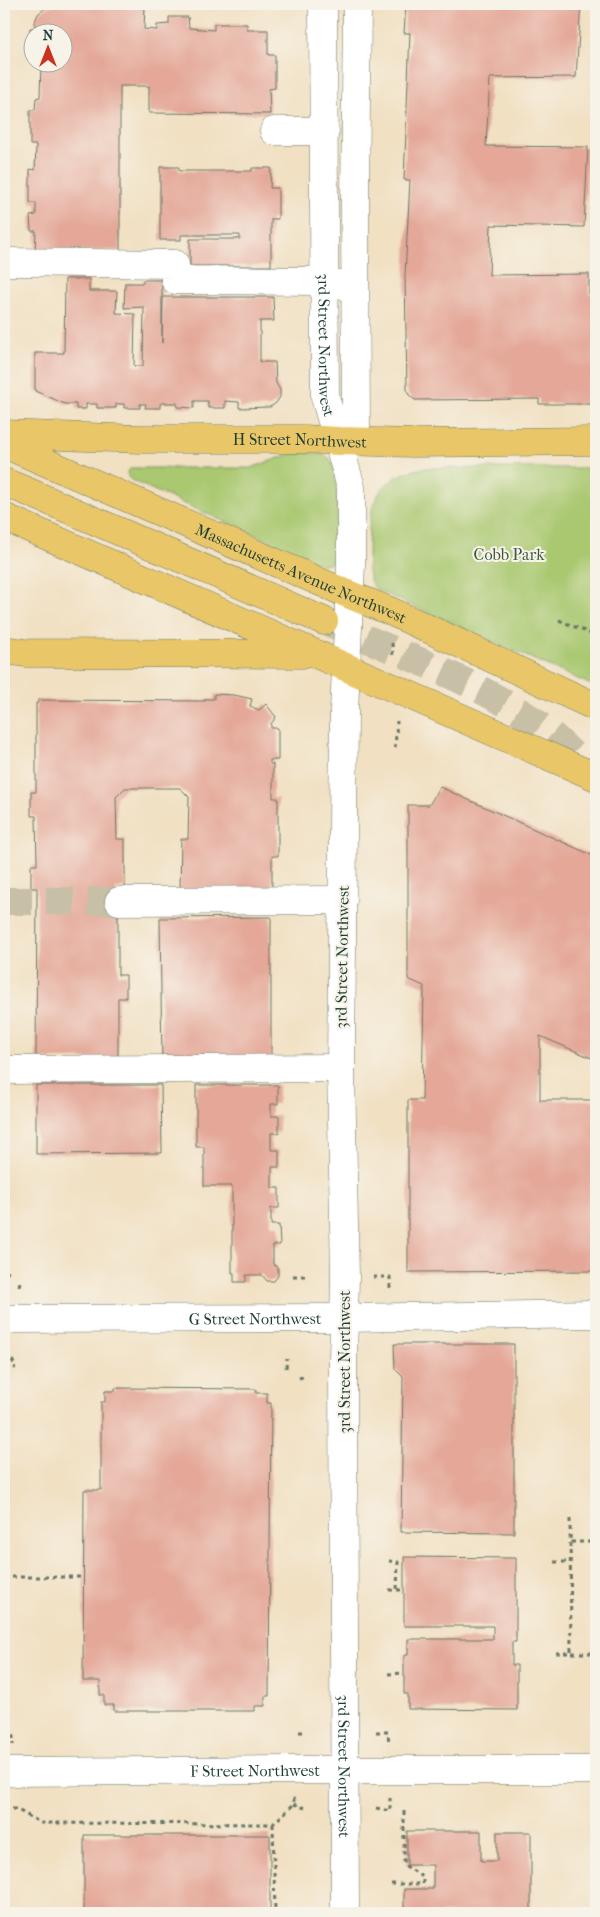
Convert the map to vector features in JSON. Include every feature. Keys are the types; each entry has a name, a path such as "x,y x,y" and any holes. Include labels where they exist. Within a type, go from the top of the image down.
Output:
{"main road":[{"name":"H Street Northwest","path":"4,434 142,438 304,438 424,443 596,441"},
{"name":"Massachusetts Avenue Northwest","path":"4,444 390,611 596,707"},
{"path":"4,482 31,492 324,621"},
{"path":"4,517 596,777"},
{"path":"4,650 25,653 314,654"}],"street":[{"name":"3rd Street Northwest","path":"323,4 325,397 348,441"},
{"name":"3rd Street Northwest","path":"345,1913 344,1318 341,1068 344,711 350,595 351,487 348,441 356,287 357,4"},
{"path":"274,131 325,131"},
{"path":"4,262 176,264 175,280 325,281 356,287"},
{"path":"119,901 343,900"},
{"path":"4,1070 341,1068"},
{"name":"G Street Northwest","path":"4,1319 344,1318 596,1314"},
{"name":"F Street Northwest","path":"4,1772 596,1770"}],"path":[{"path":"558,620 596,636"},
{"path":"392,641 393,665"},
{"path":"396,748 397,715"},
{"path":"4,1272 11,1273"},
{"path":"293,1276 305,1276"},
{"path":"372,1277 390,1277 390,1291"},
{"path":"286,1368 287,1358"},
{"path":"6,1366 16,1368 12,1360"},
{"path":"298,1378 305,1376"},
{"path":"570,1519 571,1653"},
{"path":"571,1542 596,1542"},
{"path":"389,1561 398,1562 397,1590"},
{"path":"554,1562 571,1562"},
{"path":"12,1577 84,1577"},
{"path":"389,1590 404,1590"},
{"path":"556,1653 596,1653"},
{"path":"388,1674 404,1673"},
{"path":"298,1732 305,1732"},
{"path":"376,1732 388,1732"},
{"path":"4,1736 13,1736 13,1746"},
{"path":"16,1800 16,1809"},
{"path":"4,1809 16,1809 41,1823 273,1824 294,1804 305,1808"},
{"path":"376,1808 390,1811"},
{"path":"391,1884 423,1884 423,1877 404,1865 404,1811"},
{"path":"273,1824 275,1913"}],"green space":[{"path":"290,454 321,454 329,458 333,465 337,519 336,555 335,559 329,564 320,564 131,480 127,473 131,468 251,468"},
{"name":"Cobb Park","path":"424,468 596,468 596,687 377,590 373,586 368,573 369,537 372,509 377,497 393,479"}],"building":[{"path":"60,4 145,5 144,29 157,30 157,25 169,24 169,17 188,17 189,28 214,30 214,24 247,24 247,30 268,30 268,55 275,55 275,88 269,89 270,114 149,113 149,86 120,86 120,250 35,251 36,231 31,231 30,216 36,215 36,203 30,203 30,169 35,170 36,145 30,145 30,110 35,110 36,98 40,97 41,72 72,72 72,22 35,22 38,14 48,6"},
{"path":"406,4 581,4 576,77 490,78 486,146 588,147 584,227 491,225 489,275 589,274 589,294 596,294 596,404 539,404 539,399 415,400 409,395 407,389 405,276 410,180 404,180 410,33 404,33"},
{"path":"160,167 179,167 179,171 252,171 252,168 271,168 270,188 278,188 278,219 271,219 271,266 190,266 190,239 240,239 240,235 181,235 181,240 160,240"},
{"path":"65,279 89,279 89,291 117,291 116,313 135,314 134,366 143,366 144,307 124,308 125,283 143,283 143,280 162,280 162,343 163,297 273,297 274,321 260,321 260,362 275,362 276,383 280,390 280,397 270,407 239,408 239,402 225,401 225,408 208,408 208,401 194,401 194,408 177,407 177,403 162,403 160,408 145,408 146,404 140,404 140,408 124,408 124,404 116,404 116,408 97,408 97,404 86,404 86,409 76,409 76,404 65,404 35,391 35,353 64,353"},
{"path":"214,694 234,695 252,699 250,706 259,710 266,704 276,717 271,724 271,728 278,728 278,760 270,760 270,764 273,764 273,798 278,798 278,856 272,856 272,891 180,891 181,839 188,839 189,797 180,788 125,788 116,797 117,839 125,839 125,888 116,889 118,975 126,975 126,998 118,998 118,1059 36,1059 37,888 31,888 31,865 37,865 36,816 31,816 31,792 36,792 36,703 38,703 38,700 205,701 205,699 214,699"},
{"path":"440,787 596,857 596,1060 540,1036 540,1100 596,1100 596,1271 408,1272 408,1100 422,1100 424,986 408,979 408,805 429,805"},
{"path":"271,917 271,1064 162,1064 160,918"},
{"path":"36,1085 161,1085 162,1153 36,1154"},
{"path":"196,1085 278,1085 278,1104 271,1104 271,1116 279,1116 279,1133 271,1133 271,1150 279,1150 279,1167 272,1167 272,1188 279,1188 279,1208 271,1208 271,1225 279,1225 280,1245 273,1245 273,1264 278,1268 278,1276 274,1281 267,1281 262,1275 246,1275 246,1282 234,1282 234,1273 232,1273 232,1186 204,1186 204,1147 196,1147"},
{"path":"394,1344 514,1344 514,1533 401,1532 403,1377 395,1369"},
{"path":"115,1388 256,1389 256,1393 267,1393 267,1403 271,1403 269,1696 265,1696 265,1706 255,1706 255,1711 114,1711 114,1705 104,1705 104,1695 100,1695 100,1681 83,1681 84,1490 101,1490 101,1402 105,1402 105,1391 115,1391"},
{"path":"404,1557 516,1558 516,1642 512,1642 512,1665 517,1665 517,1710 408,1709 408,1694 404,1694 404,1655 408,1655 408,1639 493,1639 493,1626 404,1626"},
{"path":"407,1831 481,1831 481,1861 497,1861 497,1832 531,1832 531,1913 404,1913 404,1889 433,1889 433,1865 407,1865"},
{"path":"84,1835 270,1835 270,1913 84,1913"}],"tunnel":[{"path":"327,622 460,679 511,706 550,733 592,776"},
{"path":"4,901 119,901"}]}
